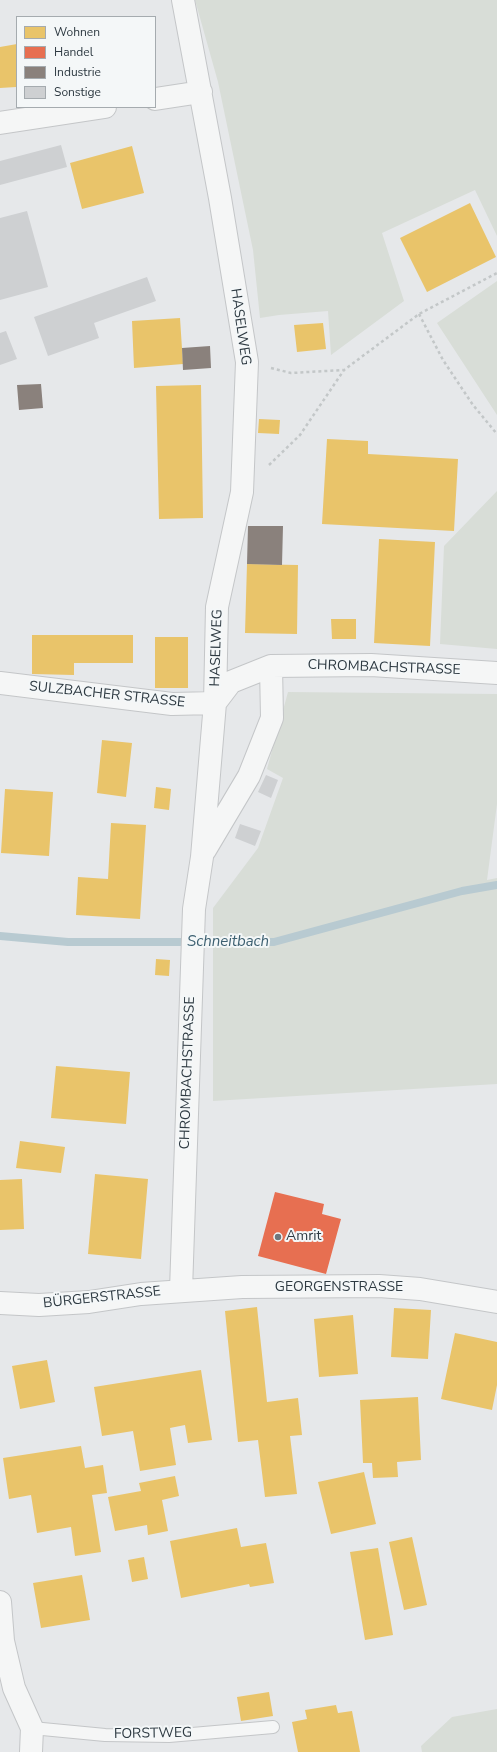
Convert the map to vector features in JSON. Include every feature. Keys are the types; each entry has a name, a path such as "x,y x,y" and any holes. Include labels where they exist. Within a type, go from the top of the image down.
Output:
{"street":[{"name":"HASELWEG","path":"183,0 201,92 247,362 242,492 217,607 215,703"},
{"path":"156,99 201,92"},
{"path":"0,123 98,108"},
{"name":"CHROMBACHSTRASSE","path":"181,1290 190,982 194,909 202,856 215,703 231,682 271,666 371,665 497,673"},
{"name":"CHROMBACHSTRASSE","path":"202,856 249,776 272,718 271,666"},
{"name":"SULZBACHER STRASSE","path":"0,683 172,704 215,703"},
{"name":"GEORGENSTRASSE","path":"181,1290 242,1287 379,1286 420,1288 497,1302"},
{"name":"BÜRGERSTRASSE","path":"0,1303 39,1305 89,1302 181,1290"},
{"path":"0,1602 3,1641 14,1688 32,1728 31,1752"}],"lane":[{"name":"FORSTWEG","path":"32,1728 105,1735 169,1736 273,1727"}],"path":[{"path":"242,492 300,435 344,370 419,314 497,273"},
{"path":"419,314 443,360 474,405 497,434"},
{"path":"247,362 291,373 344,370"}],"shaded area":[{"path":"195,0 497,0 497,236 475,190 382,233 404,301 331,355 328,311 260,318 253,250 218,82"},
{"path":"497,281 497,415 437,323"},
{"path":"497,491 497,649 440,644 444,546"},
{"path":"288,692 497,694 497,804 487,880 497,878 497,1084 213,1101 213,908 258,848 283,778 267,769"},
{"path":"497,1709 497,1752 422,1752 421,1746 452,1717"}],"building: Wohnen":[{"path":"16,44 16,87 0,88 0,47"},
{"path":"132,146 144,193 82,209 70,163"},
{"path":"470,203 496,257 427,292 400,238"},
{"path":"180,318 183,364 134,368 132,321"},
{"path":"323,323 326,349 297,352 294,325"},
{"path":"201,385 203,518 159,519 156,386"},
{"path":"259,419 280,420 279,434 258,433"},
{"path":"327,439 368,441 368,454 458,459 454,531 322,524"},
{"path":"379,539 435,542 430,646 374,643"},
{"path":"247,564 298,565 297,634 245,633"},
{"path":"331,619 356,619 356,639 332,639"},
{"path":"32,635 133,635 133,663 74,663 74,675 32,674"},
{"path":"155,637 188,637 188,688 155,688"},
{"path":"102,740 132,743 126,797 97,793"},
{"path":"156,787 171,789 169,810 154,808"},
{"path":"5,789 53,792 49,856 1,853"},
{"path":"111,823 146,825 140,919 76,915 78,877 108,879"},
{"path":"156,959 170,960 169,976 155,975"},
{"path":"56,1066 130,1072 126,1124 51,1118"},
{"path":"20,1141 65,1147 61,1173 16,1168"},
{"path":"95,1174 148,1179 141,1259 88,1254"},
{"path":"22,1179 24,1229 0,1230 0,1180"},
{"path":"257,1307 267,1402 298,1398 302,1435 290,1436 297,1494 265,1497 258,1440 238,1442 225,1311"},
{"path":"394,1308 431,1310 428,1359 391,1357"},
{"path":"353,1315 358,1374 319,1377 314,1319"},
{"path":"455,1333 497,1342 497,1385 492,1410 441,1399"},
{"path":"47,1360 55,1402 20,1409 12,1366"},
{"path":"201,1370 212,1440 188,1443 185,1425 170,1428 176,1465 140,1471 133,1431 102,1436 94,1387"},
{"path":"418,1397 421,1460 397,1462 398,1477 373,1478 372,1463 363,1463 360,1400"},
{"path":"81,1446 85,1468 103,1465 107,1493 92,1495 101,1552 75,1556 71,1527 37,1533 31,1495 9,1499 3,1458"},
{"path":"364,1472 376,1524 331,1534 318,1482"},
{"path":"175,1476 179,1496 162,1500 168,1531 148,1535 147,1525 115,1531 108,1497 141,1491 139,1483"},
{"path":"237,1528 241,1547 266,1543 274,1583 250,1587 249,1584 181,1598 170,1541"},
{"path":"412,1537 427,1605 404,1610 389,1542"},
{"path":"378,1548 393,1635 365,1640 350,1552"},
{"path":"144,1557 148,1579 132,1582 128,1560"},
{"path":"82,1575 90,1620 41,1628 33,1583"},
{"path":"269,1692 273,1716 241,1721 237,1697"},
{"path":"336,1705 338,1713 352,1711 360,1752 298,1752 292,1722 307,1719 305,1710"}],"building: Handel":[{"path":"275,1192 324,1204 322,1214 341,1219 326,1274 258,1256"}],"building: Industrie":[{"path":"210,346 211,368 183,370 182,348"},
{"path":"41,384 43,408 19,410 17,385"},
{"path":"248,526 283,526 282,565 247,564"}],"building: Sonstige":[{"path":"61,145 67,167 0,185 0,161"},
{"path":"27,211 48,287 0,300 0,218"},
{"path":"147,277 156,301 94,323 99,338 48,356 34,317"},
{"path":"6,331 17,359 0,365 0,333"},
{"path":"266,775 278,780 271,798 258,792"},
{"path":"240,824 261,831 255,846 235,838"}],"waterway":[{"name":"Schneitbach","path":"0,936 68,942 274,942 462,891 497,885"}],"place":[{"name":"Amrit","path":"278,1237"}]}
